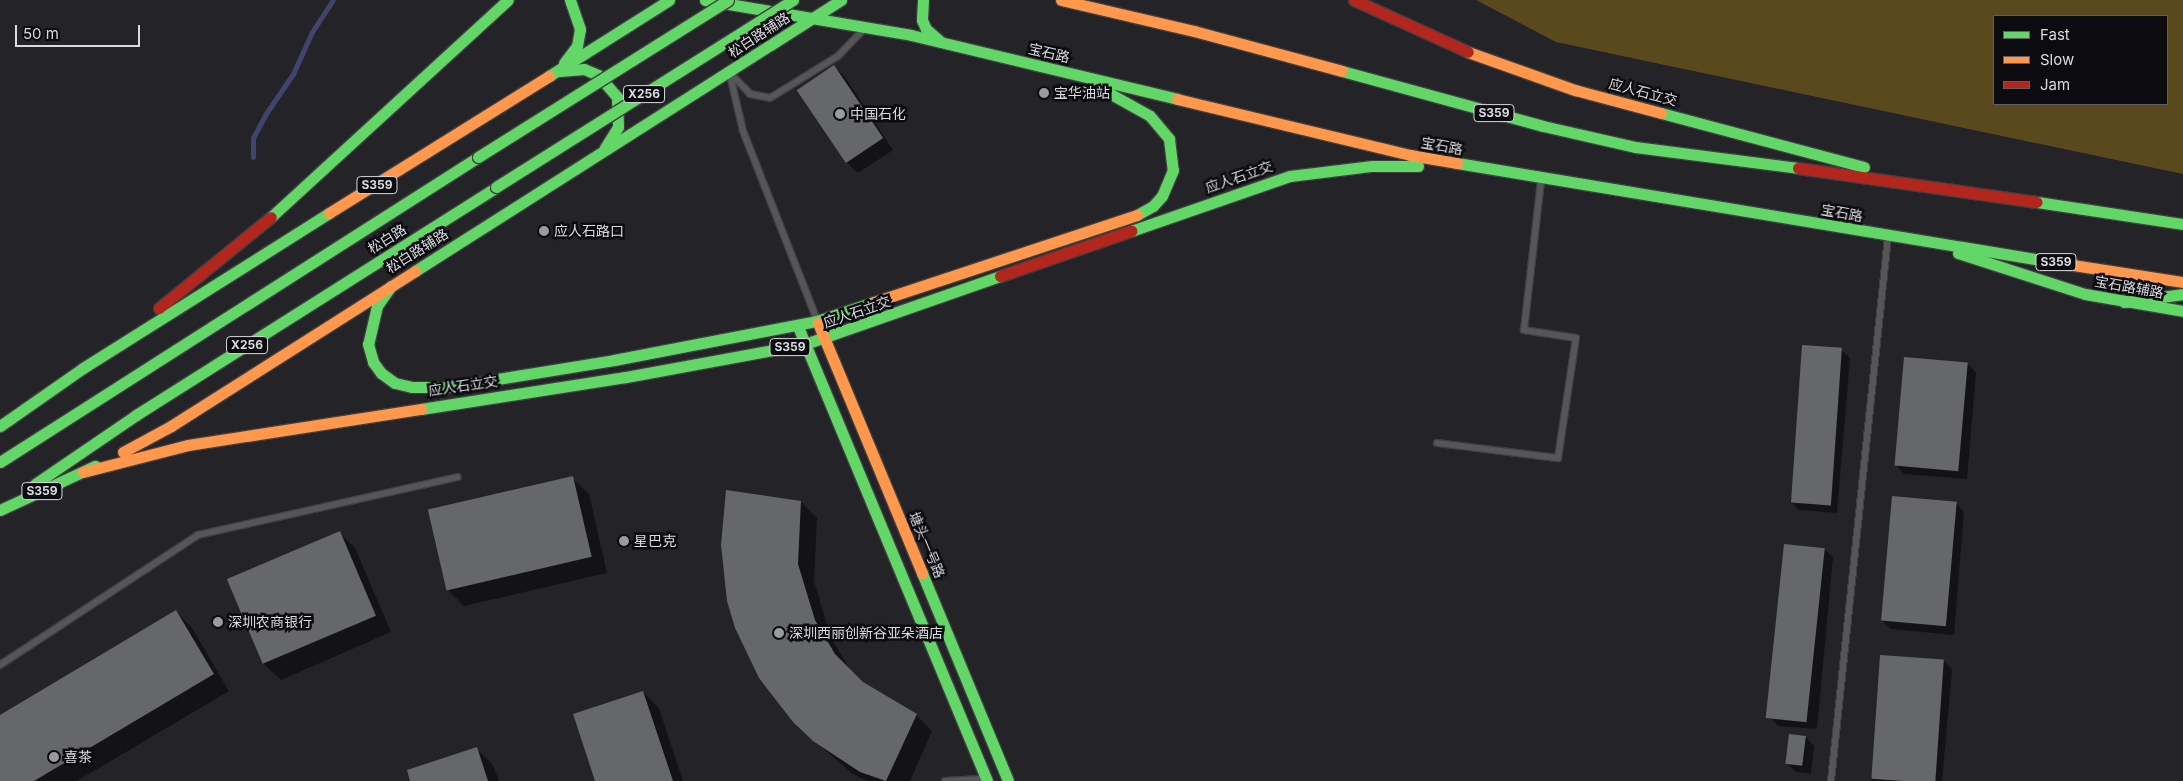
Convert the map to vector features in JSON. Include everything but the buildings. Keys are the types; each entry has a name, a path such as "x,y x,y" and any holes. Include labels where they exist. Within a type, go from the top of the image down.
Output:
{"main road":[{"name":"S359","path":"83,368 247,239 508,0"},
{"path":"553,73 577,46 580,29 578,13 570,0"},
{"name":"S359","path":"0,426 83,368 669,0"},
{"name":"宝石路","path":"704,0 865,26 1057,70 1324,137 1480,168 1929,243 2183,282"},
{"name":"松白路","path":"0,462 728,0"},
{"name":"松白路","path":"0,509 136,415 793,0"},
{"name":"松白路辅路","path":"0,509 83,472 171,426 841,0"},
{"path":"923,0 922,20 926,29 943,43"},
{"name":"S359","path":"1061,0 1194,31 1543,126 1635,147 1934,186 2183,224"},
{"name":"应人石立交","path":"1354,0 1448,44 1576,90 1934,186"},
{"path":"553,73 584,69 609,85 616,97 620,112 618,127 602,153"},
{"path":"391,286 377,306 368,344 373,362 381,373 395,383 412,387 458,385 798,326 1131,218 1153,206 1162,196 1173,170 1169,139 1161,127 1124,100 1057,70"},
{"name":"应人石立交","path":"83,472 124,459 188,445 626,377 805,344 825,339 1290,176 1372,166 1480,168"},
{"name":"宝石路辅路","path":"1929,243 2051,285 2124,302 2183,311"},
{"path":"2124,302 2183,294"},
{"name":"塘头一号路","path":"817,321 1008,781"},
{"path":"798,326 987,780"}],"lane":[{"path":"730,72 750,94 761,98 778,95 838,56 865,26"},
{"path":"730,72 743,132 817,321"},
{"path":"1437,443 1558,458 1576,338 1524,330 1542,177"},
{"path":"1831,781 1888,236"},
{"path":"0,665 198,535 458,477"},
{"path":"945,781 971,777 987,780"}],"shaded area":[{"path":"1476,0 2183,0 2183,174 1556,42"}],"waterway":[{"path":"253,157 253,138 265,115 293,74 312,32 333,0"}],"traffic: fast":[{"path":"271,217 508,0"},
{"path":"564,63 577,46 580,29 570,0"},
{"path":"549,76 669,0"},
{"path":"705,0 911,35 1177,99"},
{"path":"478,157 728,0"},
{"path":"496,187 793,0"},
{"path":"415,271 841,0"},
{"path":"923,0 922,20 926,29 941,42"},
{"path":"560,71 584,69 598,75 617,97 618,127 605,148"},
{"path":"1342,71 1543,126 1635,147 1798,168"},
{"path":"1100,88 1150,116 1169,139 1173,170 1162,196 1153,206 1137,215"},
{"path":"1661,113 1864,167"},
{"path":"0,462 478,157"},
{"path":"1457,163 2047,261"},
{"path":"1131,231 1290,176 1372,166 1418,166"},
{"path":"35,484 136,415 496,187"},
{"path":"2037,202 2183,224"},
{"path":"0,426 83,368 329,213"},
{"path":"1958,253 2085,294 2183,311"},
{"path":"421,409 626,377 805,344 1000,276"},
{"path":"391,286 377,306 368,344 373,362 381,373 395,383 412,387 448,387 614,360 817,321 874,302"},
{"path":"2124,302 2183,294"},
{"path":"799,329 987,781"},
{"path":"0,510 95,466"},
{"path":"922,573 1008,781"}],"traffic: slow":[{"path":"1061,0 1194,31 1342,71"},
{"path":"1468,52 1575,90 1661,113"},
{"path":"329,213 549,76"},
{"path":"1177,99 1410,155 1457,163"},
{"path":"874,302 1137,215"},
{"path":"2047,261 2183,282"},
{"path":"123,452 171,426 415,271"},
{"path":"818,323 922,573"},
{"path":"83,472 188,445 421,409"}],"traffic: jam":[{"path":"1354,0 1468,52"},
{"path":"1798,168 2037,202"},
{"path":"159,308 271,217"},
{"path":"1000,276 1131,231"}],"place":[{"name":"宝华油站","path":"1044,93"},
{"name":"中国石化","path":"840,114"},
{"name":"应人石路口","path":"544,231"},
{"name":"星巴克","path":"624,541"},
{"name":"深圳农商银行","path":"218,622"},
{"name":"深圳西丽创新谷亚朵酒店","path":"779,633"},
{"name":"喜茶","path":"54,757"}]}
